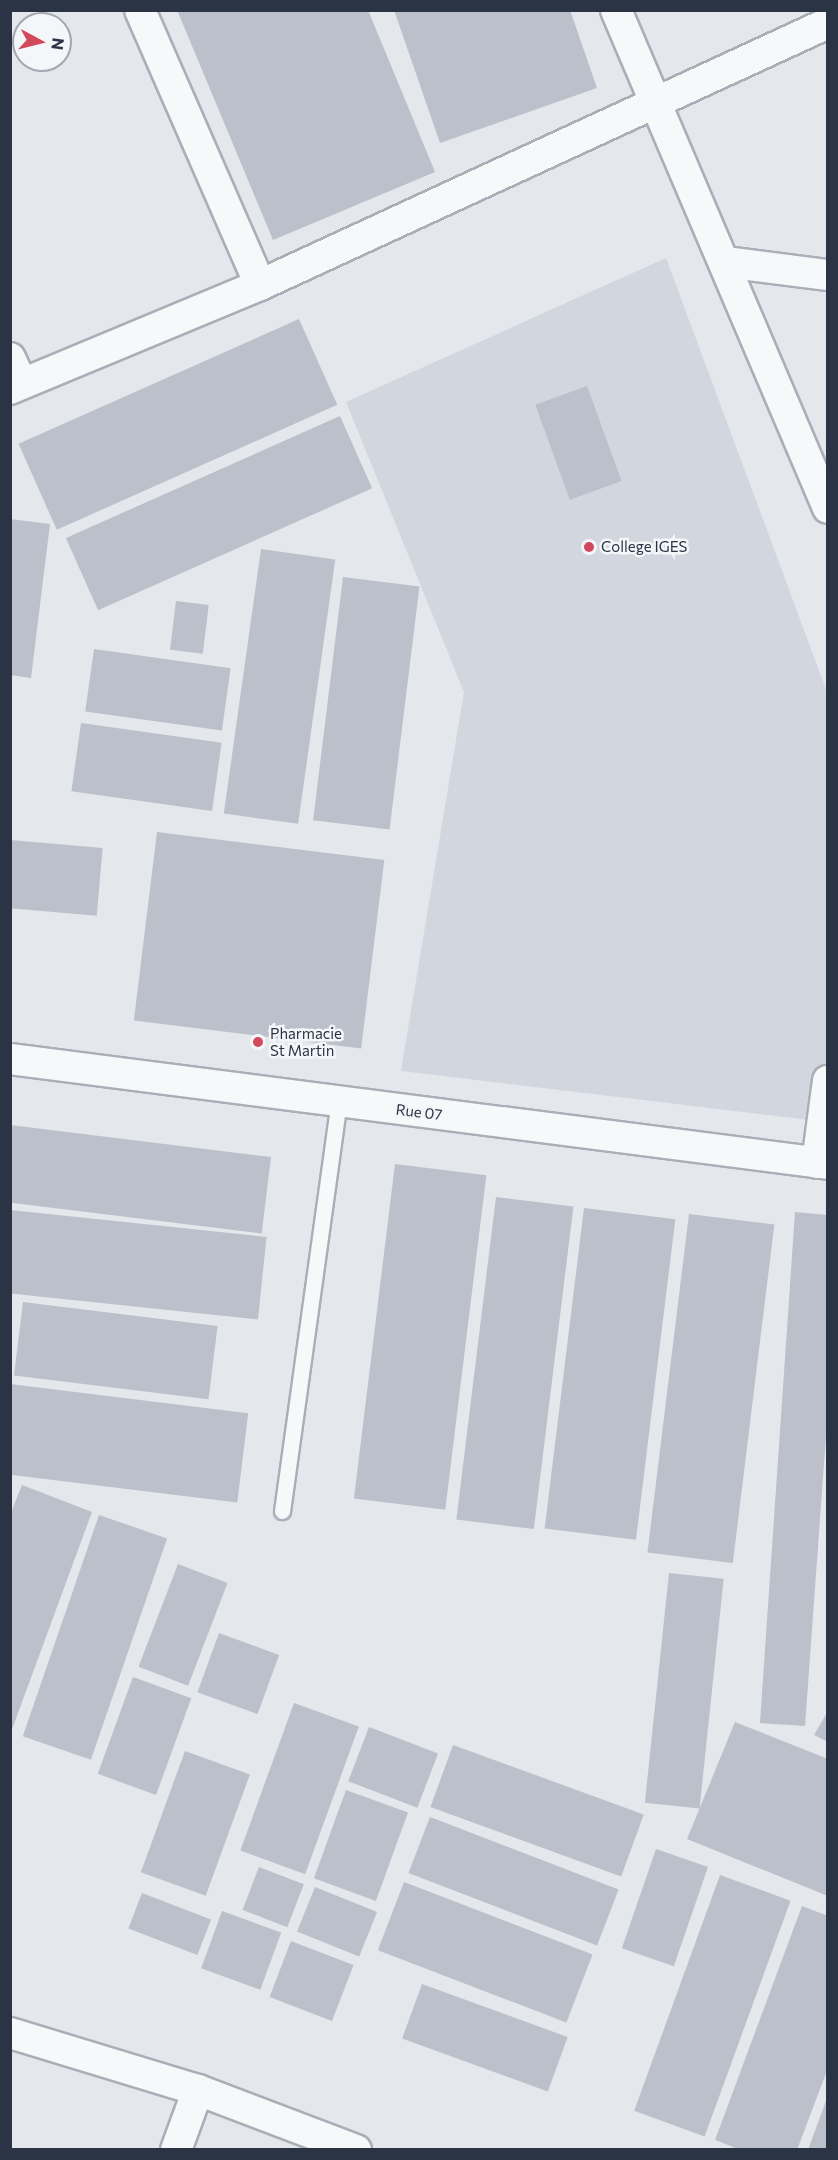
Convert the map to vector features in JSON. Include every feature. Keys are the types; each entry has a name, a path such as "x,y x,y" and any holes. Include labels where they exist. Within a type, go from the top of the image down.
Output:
{"street":[{"path":"140,10 260,285"},
{"path":"616,10 654,108 725,262 828,508"},
{"path":"14,376 260,285 654,108 828,23"},
{"path":"725,262 828,275"},
{"name":"Rue 07","path":"10,1059 822,1163"},
{"path":"822,1163 828,1081"},
{"path":"10,2033 198,2090 356,2150"},
{"path":"176,2150 198,2090"}],"lane":[{"path":"282,1511 339,1102"}],"shaded area":[{"name":"College IGES","path":"666,258 827,692 827,1122 401,1071 464,692 346,402"}],"building":[{"path":"177,10 368,10 435,172 273,240"},
{"path":"394,10 570,10 597,88 440,143"},
{"path":"299,319 337,405 57,530 19,444"},
{"path":"587,386 622,481 570,500 535,405"},
{"path":"340,416 372,488 98,610 66,538"},
{"path":"10,519 50,524 31,678 10,675"},
{"path":"261,549 335,559 298,824 224,813"},
{"path":"343,577 419,586 390,830 313,820"},
{"path":"176,601 209,605 203,654 170,650"},
{"path":"94,649 231,668 222,731 85,711"},
{"path":"81,723 222,743 212,811 71,791"},
{"path":"157,832 384,860 361,1048 134,1021"},
{"path":"10,840 103,848 97,916 10,908"},
{"path":"10,1125 271,1157 262,1233 10,1203"},
{"path":"395,1164 486,1175 445,1510 354,1498"},
{"path":"496,1197 573,1207 534,1529 456,1520"},
{"path":"584,1208 675,1219 636,1540 545,1529"},
{"path":"10,1210 267,1237 258,1320 10,1293"},
{"path":"795,1212 828,1215 828,1408 805,1726 760,1723"},
{"path":"689,1214 774,1224 733,1563 647,1552"},
{"path":"23,1302 218,1326 209,1399 14,1375"},
{"path":"10,1384 248,1413 237,1503 10,1475"},
{"path":"22,1485 92,1512 11,1732 10,1515"},
{"path":"99,1515 167,1538 91,1760 23,1736"},
{"path":"178,1564 227,1583 188,1686 139,1667"},
{"path":"669,1573 724,1579 700,1808 645,1803"},
{"path":"219,1633 279,1655 258,1714 197,1692"},
{"path":"133,1677 191,1698 156,1795 98,1774"},
{"path":"294,1703 359,1727 305,1874 240,1851"},
{"path":"828,1711 828,1742 814,1735"},
{"path":"735,1722 828,1759 828,1896 687,1839"},
{"path":"369,1727 438,1754 417,1808 348,1781"},
{"path":"453,1745 644,1814 621,1876 430,1807"},
{"path":"185,1751 250,1775 206,1896 141,1872"},
{"path":"346,1790 408,1813 376,1901 314,1878"},
{"path":"430,1817 619,1889 597,1945 408,1873"},
{"path":"656,1849 708,1867 674,1966 622,1948"},
{"path":"259,1867 304,1884 287,1927 243,1910"},
{"path":"720,1875 790,1901 705,2137 634,2111"},
{"path":"404,1882 593,1954 566,2023 378,1950"},
{"path":"315,1887 377,1912 359,1957 297,1932"},
{"path":"142,1893 211,1920 197,1955 128,1928"},
{"path":"802,1906 828,1916 828,2068 797,2150 741,2150 715,2140"},
{"path":"222,1911 281,1933 260,1990 201,1968"},
{"path":"291,1941 354,1965 332,2021 269,1997"},
{"path":"422,1984 568,2037 548,2092 402,2039"},
{"path":"827,2098 828,2150 808,2150"}],"place":[{"name":"College IGES","path":"589,547"},
{"name":"Pharmacie St Martin","path":"258,1042"}]}
